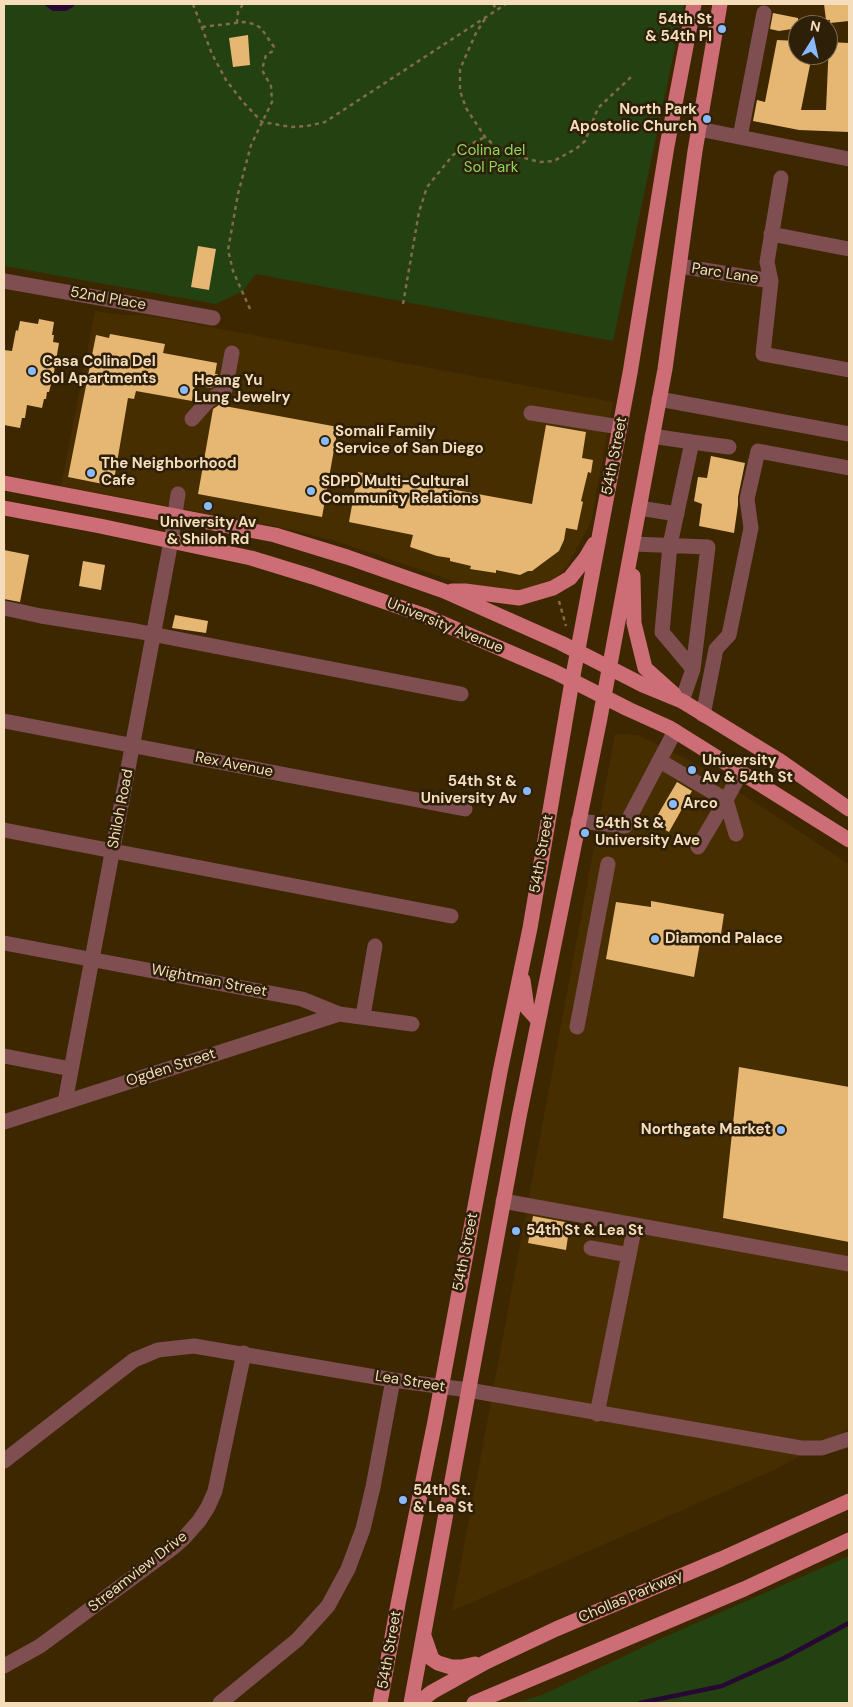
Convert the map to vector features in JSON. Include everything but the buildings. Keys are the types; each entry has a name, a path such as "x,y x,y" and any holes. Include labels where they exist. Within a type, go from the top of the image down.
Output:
{"main road":[{"name":"54th Street","path":"380,1703 522,963 572,680 630,373 666,146 694,4"},
{"name":"54th Street","path":"411,1703 503,1201 633,544 659,399 699,130 720,4"},
{"path":"716,31 730,4"},
{"name":"University Avenue","path":"4,483 275,535 347,557 444,592 578,651 643,685 682,702 780,761 849,807"},
{"name":"University Avenue","path":"4,508 251,558 423,615 572,680 675,730 849,840"},
{"path":"444,592 464,591 519,598 553,588 570,578 585,559 600,534"},
{"path":"633,544 634,623 646,668 682,702"},
{"path":"522,963 527,1008 538,1020"},
{"name":"Chollas Parkway","path":"418,1703 432,1692 486,1662 556,1629 721,1560 849,1501"},
{"path":"474,1703 744,1588 849,1540"},
{"path":"423,1632 432,1659 438,1663 451,1667 462,1667 486,1662"}],"street":[{"path":"740,137 764,13"},
{"path":"699,130 849,159"},
{"path":"781,178 767,262 770,282 763,354 849,370"},
{"path":"771,234 849,248"},
{"name":"Parc Lane","path":"680,266 770,282"},
{"name":"52nd Place","path":"4,281 213,318"},
{"path":"192,419 208,401 225,390 232,353"},
{"path":"659,399 849,434"},
{"path":"531,413 620,427"},
{"path":"652,436 729,447"},
{"path":"692,442 670,545 662,632 693,669"},
{"path":"703,714 716,649 729,634 751,528 747,499 758,451 849,468"},
{"name":"Shiloh Road","path":"65,1102 154,635 176,516 178,494"},
{"path":"639,508 676,514"},
{"path":"633,544 708,548 693,669 682,702"},
{"path":"4,608 461,694"},
{"name":"Rex Avenue","path":"4,721 465,809"},
{"path":"578,821 625,826 675,730"},
{"path":"660,760 726,800 736,834"},
{"path":"698,847 741,772"},
{"path":"4,830 451,916"},
{"path":"577,1027 608,864"},
{"name":"Wightman Street","path":"4,943 302,999 339,1014 412,1024"},
{"path":"363,1016 375,946"},
{"name":"Ogden Street","path":"4,1122 339,1014"},
{"path":"4,1056 71,1069"},
{"path":"503,1201 849,1264"},
{"path":"597,1414 635,1225"},
{"path":"590,1248 629,1255"},
{"name":"Lea Street","path":"4,1461 134,1360 146,1354 170,1348 194,1346 244,1353 393,1380 468,1390 597,1414 801,1448 822,1448 849,1439"},
{"name":"Streamview Drive","path":"4,1666 40,1646 174,1547 199,1521 208,1507 219,1474 244,1353"},
{"path":"220,1703 298,1640 328,1606 344,1577 363,1529 373,1487 393,1380"}],"path":[{"path":"193,4 212,54 226,80 243,102 262,122 291,127 324,122 506,4"},
{"path":"237,23 238,12 242,4"},
{"path":"492,4 496,10"},
{"path":"486,17 460,69 460,91 466,108 485,137 496,147 513,155 540,162 554,161 577,148 586,141 598,108 632,77"},
{"path":"202,27 249,23 261,28 274,47 263,62 263,72 271,86 272,102 256,133 248,157 238,194 228,250 233,271 250,309"},
{"path":"402,304 419,212 427,188 453,155 485,137"},
{"path":"557,595 566,626"}],"shaded area":[{"path":"43,4 75,4 66,11 53,11"},
{"path":"95,311 122,315 145,315 613,402 591,522 566,569 547,584 521,594 465,585 342,543 289,529 61,486"},
{"path":"615,734 638,735 696,764 849,864 849,1429 776,1469 452,1611"}],"green space":[{"name":"Colina del Sol Park","path":"4,4 684,4 613,341 256,274 243,291 216,304 4,266"},
{"path":"849,1556 849,1703 515,1703 542,1695 660,1639"}],"waterway":[{"path":"640,1703 722,1686 784,1658 849,1623"}],"place":[{"name":"54th St & 54th Pl","path":"722,29"},
{"name":"North Park Apostolic Church","path":"707,119"},
{"name":"Casa Colina Del Sol Apartments","path":"32,371"},
{"name":"Heang Yu Lung Jewelry","path":"184,390"},
{"name":"Somali Family Service of San Diego","path":"325,441"},
{"name":"The Neighborhood Cafe","path":"91,473"},
{"name":"SDPD Multi-Cultural Community Relations","path":"311,491"},
{"name":"University Av & Shiloh Rd","path":"208,506"},
{"name":"University Av & 54th St","path":"692,770"},
{"name":"54th St & University Av","path":"527,791"},
{"name":"Arco","path":"673,804"},
{"name":"54th St & University Ave","path":"585,833"},
{"name":"Diamond Palace","path":"655,939"},
{"name":"Northgate Market","path":"781,1130"},
{"name":"54th St & Lea St","path":"516,1231"},
{"name":"54th St. & Lea St","path":"403,1500"}]}
